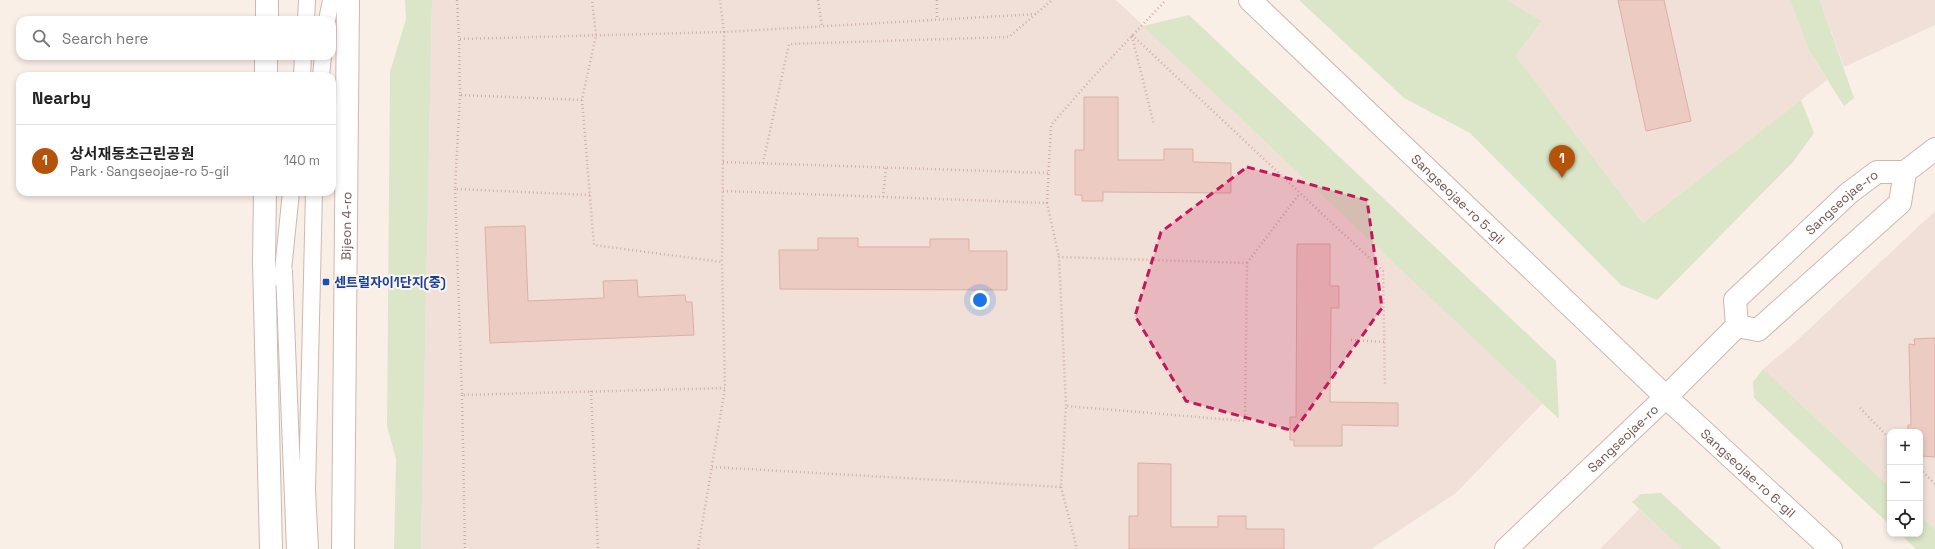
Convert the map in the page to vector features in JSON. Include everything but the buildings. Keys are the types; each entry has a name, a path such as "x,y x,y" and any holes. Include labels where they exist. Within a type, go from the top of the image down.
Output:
{"street":[{"path":"267,0 267,16"},
{"name":"Bijeon 4-ro","path":"343,549 348,0"},
{"name":"Sangseojae-ro 5-gil","path":"1250,0 1666,397"},
{"path":"266,60 266,72"},
{"path":"1737,326 1758,330 1900,203 1905,172 1935,149"},
{"name":"Sangseojae-ro","path":"1506,549 1666,397 1737,326 1735,300 1849,194 1877,172 1905,172"},
{"path":"265,196 264,262 271,549"},
{"name":"Sangseojae-ro 6-gil","path":"1666,397 1831,549"}],"lane":[{"path":"306,16 307,0"},
{"path":"327,16 328,0"},
{"path":"327,16 331,0"},
{"path":"302,72 303,60"},
{"path":"321,72 323,60"},
{"path":"291,196 284,271 295,549"},
{"path":"310,549 307,490 314,196"},
{"path":"267,348 284,271"}],"path":[{"path":"457,0 460,95 455,189 462,395 465,549"},
{"path":"592,0 596,35 582,100 594,245 722,262"},
{"path":"698,549 725,388 722,262 724,32 720,0"},
{"path":"818,0 822,26"},
{"path":"937,0 937,19"},
{"path":"763,163 789,44 1009,37 1052,0"},
{"path":"1077,549 1061,487 1066,406 1059,256 1046,203 1051,125 1132,35 1166,0"},
{"path":"459,39 724,32 1037,14"},
{"path":"1132,35 1154,125"},
{"path":"1132,35 1383,271 1385,385"},
{"path":"460,95 582,100"},
{"path":"723,162 1048,173"},
{"path":"884,197 886,168"},
{"path":"455,189 590,195"},
{"path":"723,191 1046,203"},
{"path":"1066,406 1245,421 1246,264 1300,193"},
{"path":"1059,256 1246,264"},
{"path":"1351,340 1384,342"},
{"path":"462,395 725,388"},
{"path":"591,391 598,549"},
{"path":"1860,408 1887,436"},
{"path":"712,467 1061,487"},
{"path":"1923,472 1935,484"}],"highlighted area":[{"path":"1247,167 1367,200 1382,308 1294,431 1186,401 1135,316 1161,232"}],"shaded area":[{"path":"432,0 1116,0 1543,403 1456,493 1371,549 421,549"},
{"path":"1507,0 1790,0 1808,49 1827,80 1643,223 1516,56 1542,21"},
{"path":"1820,0 1935,0 1935,25 1844,67"},
{"path":"1935,211 1935,529 1923,518 1923,429 1887,429 1887,484 1763,369 1792,345"},
{"path":"1639,509 1682,549 1600,549"}],"green space":[{"path":"405,0 432,0 421,549 394,549 396,459 387,426 390,72 406,19"},
{"path":"1299,0 1507,0 1542,21 1516,56 1643,223 1801,100 1814,133 1793,162 1657,300 1621,285 1470,133 1404,98"},
{"path":"1790,0 1820,0 1854,98 1844,106 1808,49"},
{"path":"1189,15 1556,361 1559,419 1143,26"},
{"path":"1763,369 1887,484 1887,522 1754,398 1753,382"},
{"path":"1661,493 1722,549 1682,549 1632,502 1641,494"},
{"path":"1923,518 1935,529 1935,549 1916,549 1903,537 1923,537"}],"place":[{"name":"상서재동초근린공원","path":"1562,178"},
{"name":"센트럴자이1단지(중)","path":"326,282"}]}
